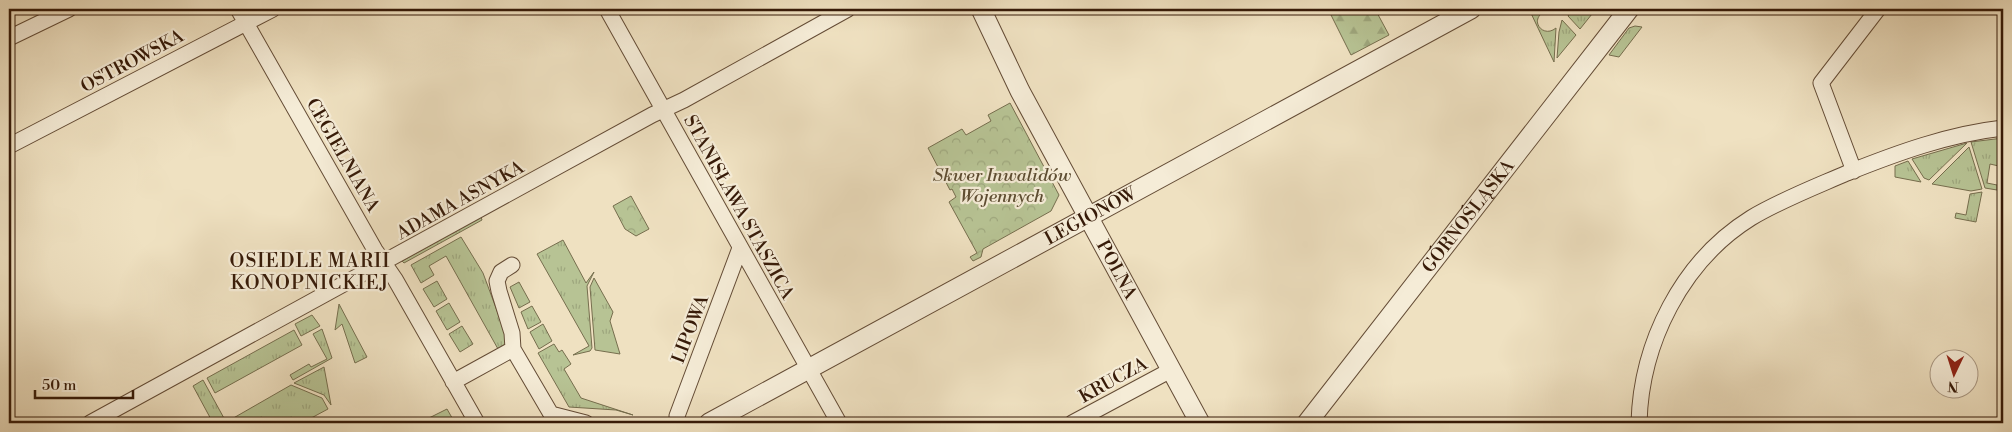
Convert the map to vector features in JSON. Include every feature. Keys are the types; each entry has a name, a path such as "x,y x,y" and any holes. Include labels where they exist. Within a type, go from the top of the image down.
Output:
{"street":[{"path":"9,38 70,9"},
{"name":"CEGIELNIANA","path":"238,9 477,423"},
{"name":"OSTROWSKA","path":"9,146 273,9"},
{"name":"STANISŁAWA STASZICA","path":"607,9 839,423"},
{"name":"ADAMA ASNYKA","path":"100,421 848,9"},
{"name":"POLNA","path":"981,9 1010,72 1200,423"},
{"name":"LEGIONÓW","path":"709,423 1471,9"},
{"name":"GÓRNOŚLĄSKA","path":"1307,423 1629,9"},
{"path":"1854,171 1821,83 1878,9"},
{"path":"1639,423 1642,387 1654,343 1676,296 1701,261 1726,237 1751,218 1784,201 1854,171 1895,155 1946,139 1978,131 2003,128"},
{"name":"LIPOWA","path":"678,423 677,416 740,248"},
{"path":"512,265 501,272 497,281 512,333 513,349 551,414 586,423"},
{"path":"453,382 513,349"},
{"name":"KRUCZA","path":"1072,423 1171,370"}],"green space":[{"path":"1328,9 1375,9 1389,35 1351,55"},
{"path":"1529,9 1552,9 1542,13 1537,21 1543,30 1551,31 1556,28 1554,62"},
{"path":"1572,9 1596,9 1580,29 1568,16"},
{"path":"1562,20 1576,35 1557,58 1559,32"},
{"path":"1635,26 1642,27 1619,57 1609,55 1629,28"},
{"name":"Skwer Inwalidów Wojennych","path":"1010,103 1059,195 1051,211 983,249 981,257 973,261 970,257 977,253 949,202 956,197 952,189 950,190 928,148 962,129 966,135 991,121 988,115"},
{"path":"2003,138 2003,167 1990,164 1987,183 1997,185 1997,190 1985,188 1971,142"},
{"path":"1967,143 1929,180 1924,178 1912,159"},
{"path":"1969,147 1982,189 1971,191 1932,184"},
{"path":"1908,161 1921,182 1895,177 1895,166"},
{"path":"1982,192 1976,222 1955,218 1956,213 1966,215 1970,194"},
{"path":"631,196 649,229 636,236 625,229 613,206"},
{"path":"481,217 482,220 404,263 402,261"},
{"path":"461,237 483,273 509,343 498,349 446,256 429,266 434,275 421,283 411,265"},
{"path":"563,240 586,283 594,272 587,286 592,348 590,351 573,355 589,346 537,254"},
{"path":"594,278 613,312 610,321 620,354 595,350 590,287"},
{"path":"437,281 447,299 434,307 423,289"},
{"path":"519,282 530,302 519,308 510,287"},
{"path":"449,303 460,322 447,330 436,311"},
{"path":"339,304 367,357 355,363 342,324 335,330"},
{"path":"532,306 541,322 528,329 521,312"},
{"path":"312,315 320,326 301,336 295,324"},
{"path":"543,324 552,341 539,349 530,332"},
{"path":"462,326 473,344 460,352 449,334"},
{"path":"322,329 332,358 293,380 290,375 309,364 311,367 327,359 313,334"},
{"path":"294,330 302,345 215,393 207,378"},
{"path":"554,344 559,352 562,350 571,364 564,369 581,398 633,415 616,410 569,407 538,353"},
{"path":"324,367 331,405 324,395 294,383"},
{"path":"203,380 226,423 213,423 193,386"},
{"path":"291,385 322,398 328,409 302,423 231,423 230,420"},
{"path":"447,409 455,423 419,423"}],"district":[{"name":"OSIEDLE MARII KONOPNICKIEJ","path":"310,271"}]}
